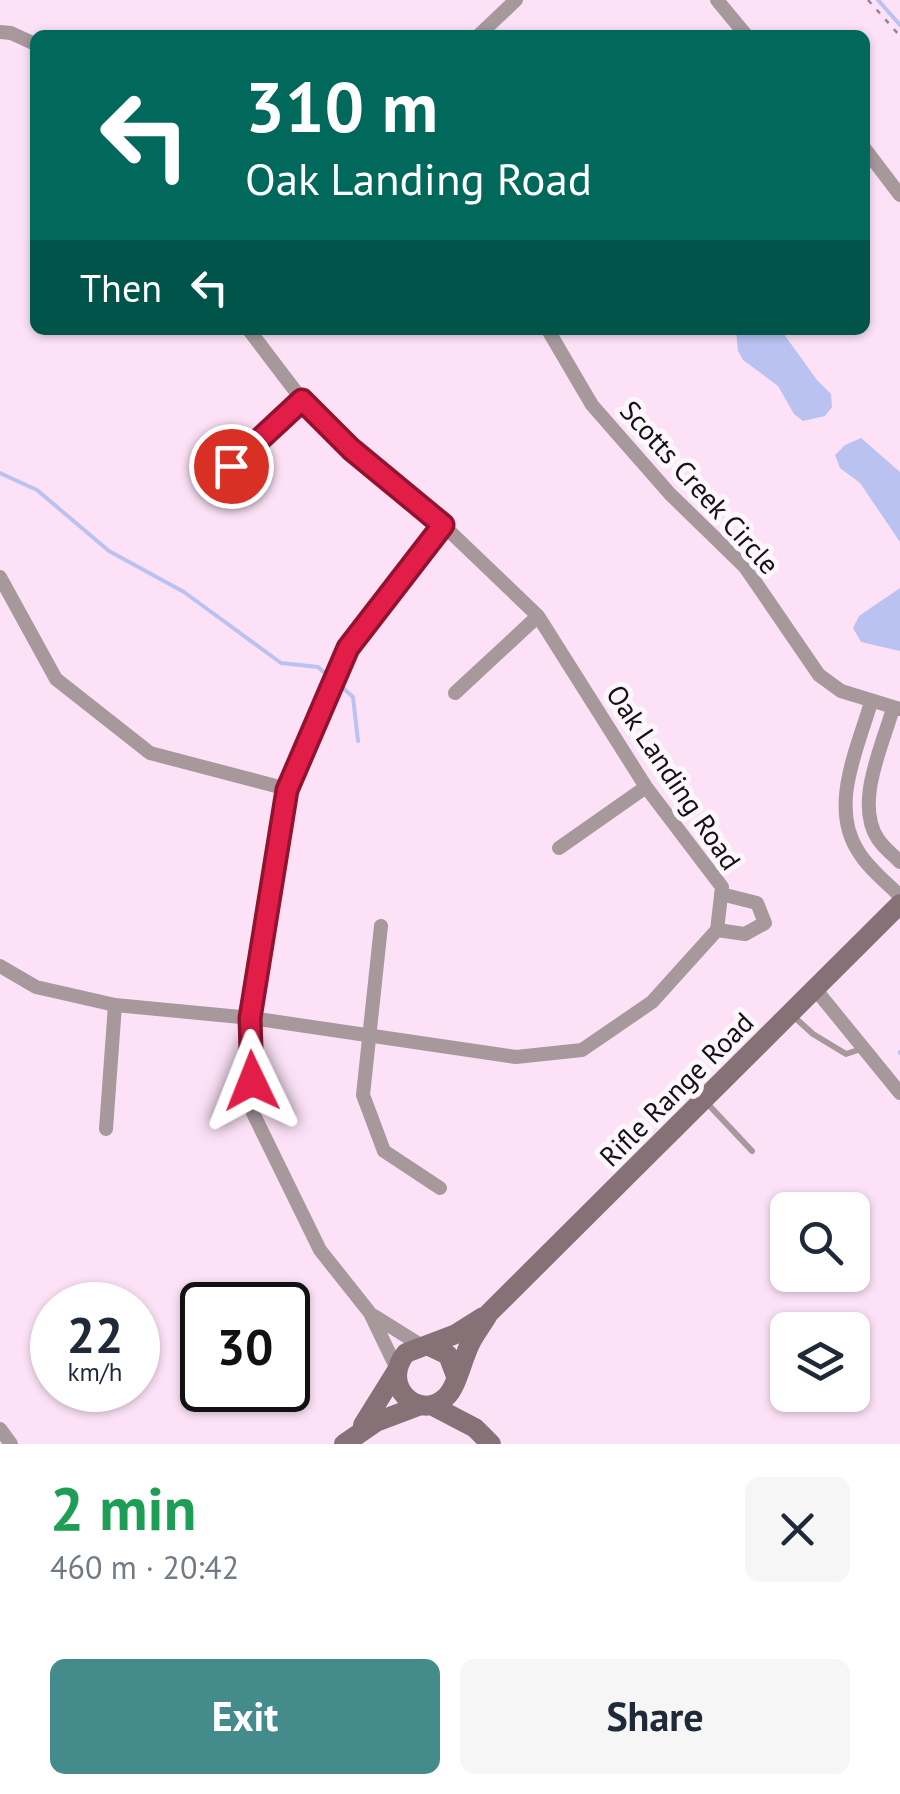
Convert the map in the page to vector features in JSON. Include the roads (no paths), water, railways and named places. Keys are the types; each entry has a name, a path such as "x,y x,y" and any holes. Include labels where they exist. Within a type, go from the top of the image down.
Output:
{"main road":[{"name":"Rifle Range Road","path":"425,1345 456,1334 489,1313 900,904"},
{"name":"Rifle Range Road","path":"456,1378 489,1313"},
{"path":"350,1440 378,1404 406,1353 425,1345 448,1355 476,1428 491,1444"},
{"path":"396,1370 396,1381 405,1396 476,1428"},
{"path":"350,1440 387,1416 444,1399 456,1378"}],"street":[{"path":"484,30 516,0"},
{"path":"717,0 742,30"},
{"path":"0,32 30,42"},
{"path":"870,156 900,195"},
{"name":"Oak Landing Road","path":"253,335 302,400 351,449 443,525 538,616 646,787 722,887 717,930"},
{"name":"Scotts Creek Circle","path":"551,335 592,405 670,494 746,567 818,675 842,691 896,708 869,793 869,820 878,839 900,862"},
{"path":"208,488 302,400"},
{"path":"396,1370 370,1313 320,1250 253,1113 250,1018 287,790 348,648 443,525"},
{"path":"0,577 56,679 150,752 287,790"},
{"path":"455,693 538,616"},
{"path":"871,702 846,790 846,826 858,853 900,896"},
{"path":"559,848 646,787"},
{"path":"0,966 36,986 115,1005 250,1018 516,1057 582,1050 652,1002 717,930 744,934 765,923 757,903 721,894"},
{"path":"380,926 363,1095 384,1150 440,1188"},
{"path":"816,990 900,1093"},
{"path":"106,1129 115,1005"},
{"path":"370,1313 425,1345"},
{"path":"0,1429 11,1444"}],"lane":[{"path":"791,1014 813,1034 846,1054 864,1048"},
{"path":"704,1100 752,1152"}],"water":[{"path":"736,335 785,335 831,394 832,407 825,416 803,421 794,414 778,386 743,360"},
{"path":"861,438 900,472 900,542 860,483 840,468 835,455"},
{"path":"900,588 900,651 861,642 853,628 859,616"}],"waterway":[{"path":"878,0 900,25"},
{"path":"0,473 37,490 109,551 184,592 281,663 318,667 326,674"},
{"path":"343,688 353,697 358,741"}]}
